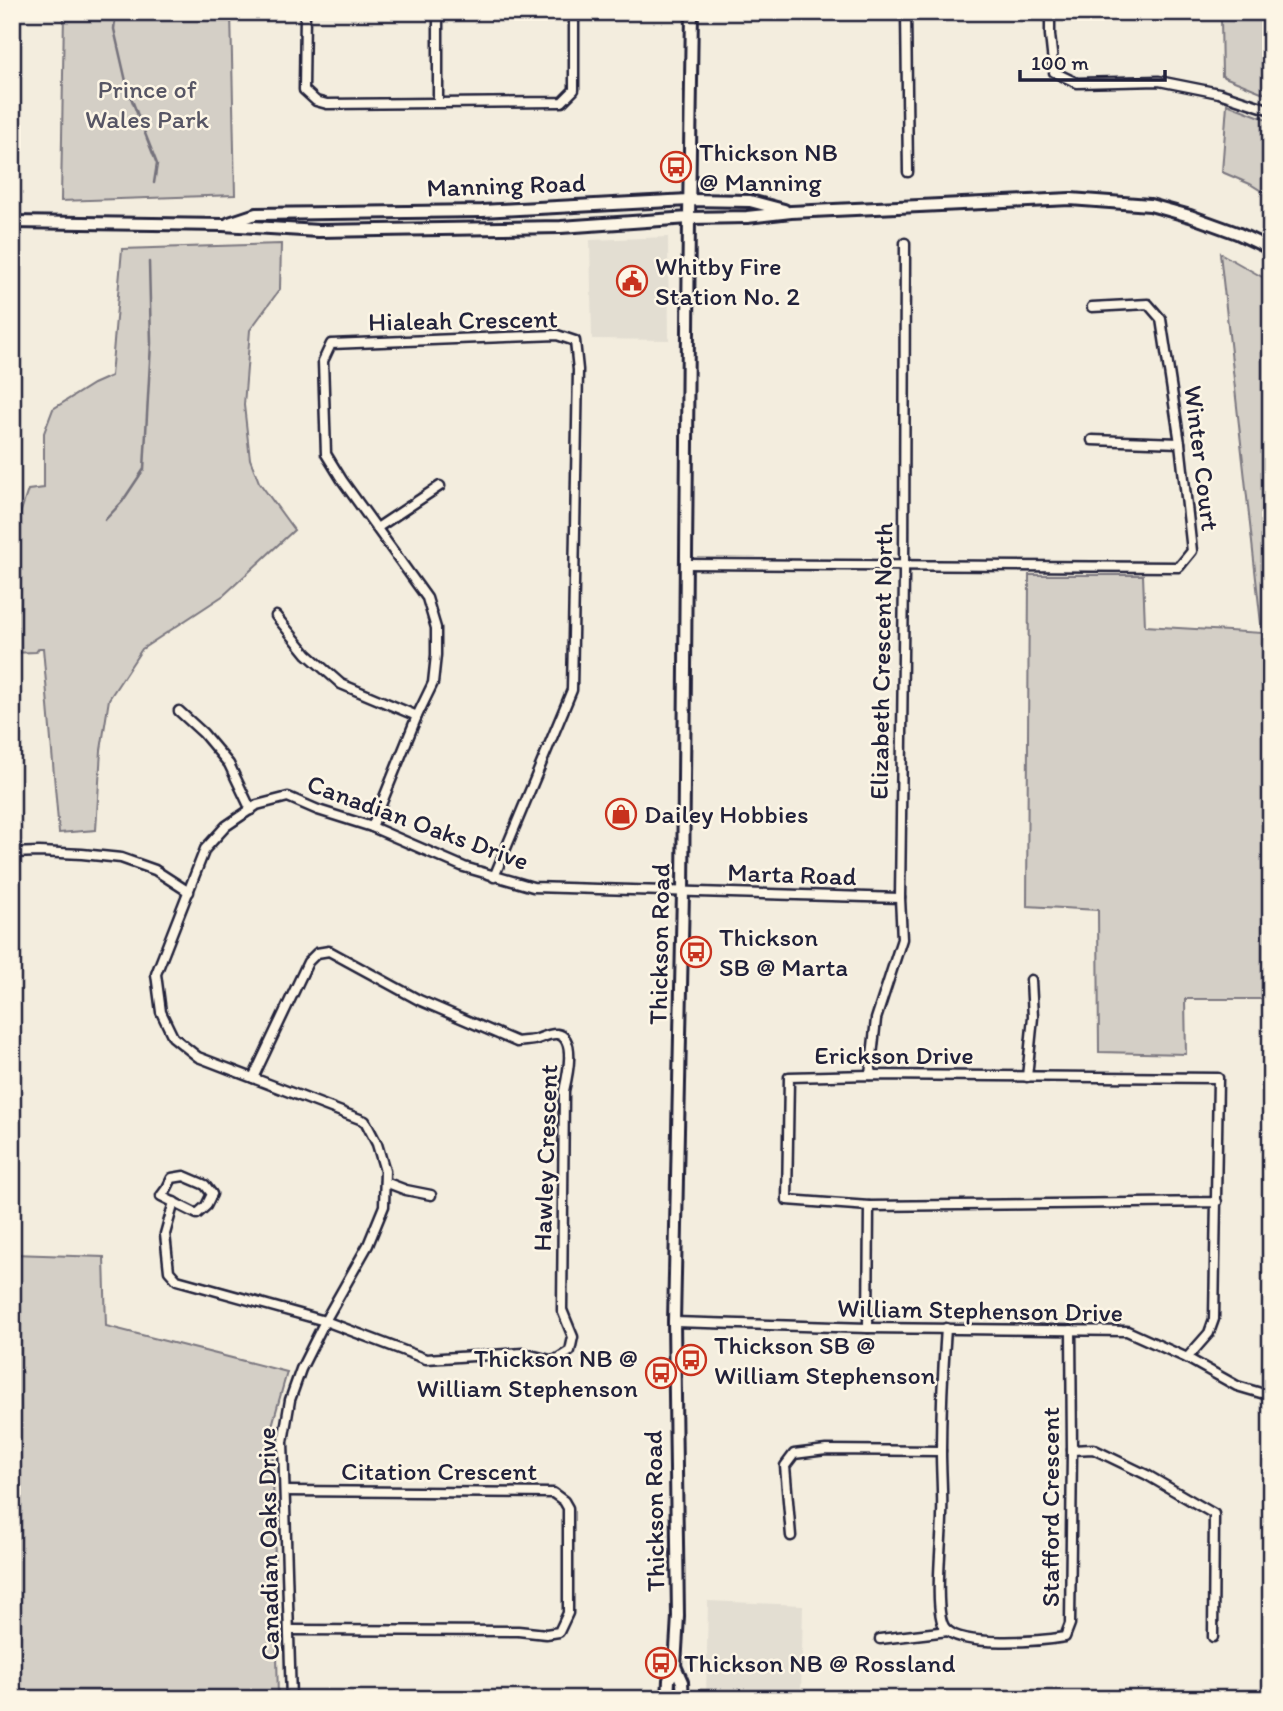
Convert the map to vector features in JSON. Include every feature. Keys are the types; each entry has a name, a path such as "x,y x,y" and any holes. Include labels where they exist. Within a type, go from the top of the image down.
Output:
{"main road":[{"name":"Thickson Road","path":"668,1699 669,1680 675,1666 678,1616 674,1322 683,892 692,12"},
{"name":"Manning Road","path":"12,222 223,225 318,232 561,227 689,218 747,217 791,212 1070,199 1150,205 1237,233 1271,249"},
{"name":"Manning Road","path":"223,225 256,214 482,211 689,200 750,201 791,212"},
{"name":"Thickson Road","path":"675,1666 682,1682 683,1699"}],"street":[{"path":"305,12 304,90 316,100 327,104 562,102 574,90 574,12"},
{"path":"438,12 438,102"},
{"path":"906,12 908,172"},
{"path":"1051,12 1050,35 1054,72 1077,83 1159,81 1219,93 1271,110"},
{"name":"Elizabeth Crescent North","path":"870,1075 876,1018 902,939 900,898 905,243"},
{"name":"Winter Court","path":"904,566 1180,566 1192,551 1180,443 1161,319 1148,304 1092,307"},
{"name":"Hialeah Crescent","path":"372,827 433,683 436,628 427,598 326,454 323,360 331,344 557,335 575,341 578,370 572,690 494,877"},
{"path":"1092,440 1180,443"},
{"path":"377,528 440,486"},
{"path":"686,564 904,566"},
{"path":"276,616 307,654 341,684 417,716"},
{"path":"179,711 203,733 229,764 251,810"},
{"name":"Canadian Oaks Drive","path":"291,1699 283,1442 289,1399 300,1369 368,1245 384,1206 385,1171 377,1144 365,1121 198,1056 173,1037 161,1012 156,974 205,849 226,825 257,805 288,797 318,810 372,827 464,867 533,887 683,892"},
{"path":"12,853 82,853 121,858 155,870 189,892"},
{"name":"Marta Road","path":"683,892 900,898"},
{"name":"Hawley Crescent","path":"253,1079 308,962 317,953 329,951 419,1000 517,1042 555,1034 564,1037 569,1046 564,1091 562,1310 573,1337 570,1351 554,1362 523,1353 426,1359 325,1321"},
{"path":"1027,1077 1032,1017 1031,980"},
{"name":"Erickson Drive","path":"1186,1358 1209,1333 1214,1319 1217,1202 1218,1078 870,1075 789,1077 787,1200 869,1206 1217,1202"},
{"path":"184,1176 205,1185 212,1194 206,1206 197,1213 174,1202 161,1196 172,1178 184,1176"},
{"path":"385,1182 431,1195"},
{"path":"174,1202 165,1234 169,1271 177,1280 325,1321"},
{"path":"867,1328 869,1206"},
{"name":"William Stephenson Drive","path":"674,1322 867,1328 1127,1331 1186,1358 1237,1386 1271,1396"},
{"path":"946,1328 939,1605 943,1626 948,1631"},
{"name":"Stafford Crescent","path":"948,1631 955,1636 971,1640 1044,1640 1065,1637 1070,1623 1071,1330"},
{"path":"1072,1450 1093,1449 1147,1475 1214,1514 1213,1637"},
{"path":"791,1536 785,1466 794,1454 826,1450 941,1451"},
{"name":"Citation Crescent","path":"285,1491 553,1493 564,1500 568,1508 568,1613 559,1632 545,1634 290,1630"},
{"path":"880,1639 948,1631"}],"shaded area":[{"path":"668,237 669,340 592,339 590,240"},
{"path":"708,1601 803,1605 801,1699 706,1699"}],"green space":[{"name":"Prince of Wales Park","path":"64,12 231,12 235,195 61,201"},
{"path":"1186,12 1271,12 1271,96 1222,76 1221,18"},
{"path":"1227,104 1271,121 1271,197 1222,172"},
{"path":"281,244 280,289 250,330 244,405 250,459 259,482 294,530 224,595 142,649 109,699 101,750 96,830 59,833 43,648 36,652 12,653 12,538 28,490 44,488 44,433 53,409 111,376 122,249"},
{"path":"1220,253 1271,282 1271,999 1185,999 1186,1054 1099,1052 1098,910 1027,906 1029,575 1143,575 1145,626 1262,633"},
{"path":"12,1254 104,1257 106,1326 287,1372 272,1426 278,1699 12,1699"}],"waterway":[{"path":"116,12 114,29 128,90 157,164 154,183"},
{"path":"105,520 122,502 144,469 151,343 149,262"}],"place":[{"name":"Thickson NB @ Manning","path":"676,167"},
{"name":"Whitby Fire Station No. 2","path":"632,281"},
{"name":"Dailey Hobbies","path":"621,814"},
{"name":"Thickson SB @ Marta","path":"696,952"},
{"name":"Thickson SB @ William Stephenson","path":"691,1360"},
{"name":"Thickson NB @ William Stephenson","path":"661,1373"},
{"name":"Thickson NB @ Rossland","path":"661,1663"}]}
